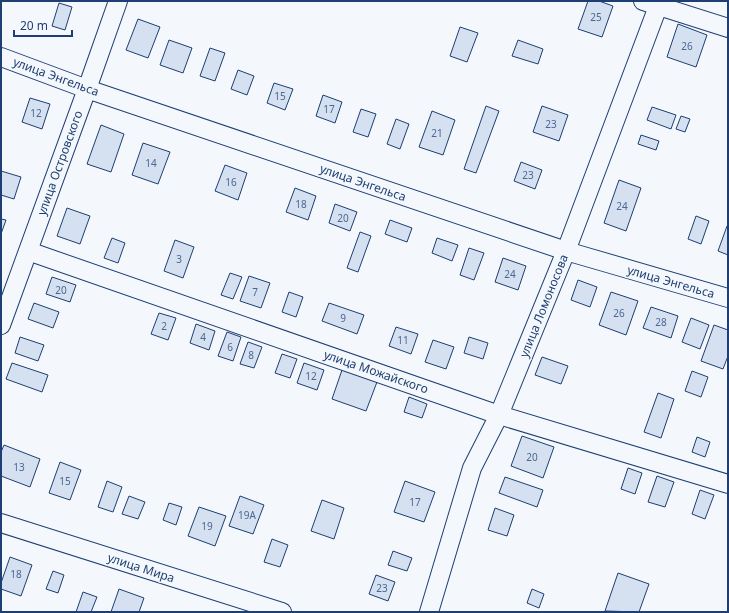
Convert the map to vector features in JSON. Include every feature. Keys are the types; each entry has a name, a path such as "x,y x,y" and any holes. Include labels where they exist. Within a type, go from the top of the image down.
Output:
{"street":[{"name":"улица Островского","path":"1,325 118,1"},
{"path":"654,3 728,28"},
{"name":"улица Ломоносова","path":"429,612 472,468 499,415 566,251 654,3"},
{"name":"улица Энгельса","path":"1,57 87,89 566,251 728,298"},
{"name":"улица Можайского","path":"28,251 499,415 728,484"},
{"name":"улица Мира","path":"1,523 282,612"}],"building":[{"path":"588,1 599,1 613,6 602,37 578,29"},
{"path":"59,3 72,7 65,30 52,26"},
{"path":"138,19 160,27 148,58 126,50"},
{"path":"678,24 707,35 696,67 667,57"},
{"path":"460,27 478,33 467,62 450,56"},
{"path":"169,40 192,48 183,73 160,65"},
{"path":"518,40 543,49 538,64 512,56"},
{"path":"210,48 225,53 215,81 200,76"},
{"path":"238,70 254,76 247,95 231,89"},
{"path":"274,83 293,89 285,110 267,103"},
{"path":"323,95 342,102 335,123 316,116"},
{"path":"30,98 50,104 42,129 22,122"},
{"path":"486,106 499,111 476,173 464,169"},
{"path":"542,106 568,115 559,141 533,132"},
{"path":"652,107 676,115 671,129 647,120"},
{"path":"361,109 376,114 368,137 353,132"},
{"path":"432,111 455,120 443,155 419,147"},
{"path":"681,116 690,119 685,132 676,129"},
{"path":"396,119 409,124 400,149 387,144"},
{"path":"101,125 124,134 111,172 87,164"},
{"path":"641,135 659,141 656,150 638,144"},
{"path":"143,143 170,152 158,184 132,175"},
{"path":"521,162 542,170 535,189 514,181"},
{"path":"225,165 247,173 238,200 215,191"},
{"path":"1,171 21,177 14,199 1,195"},
{"path":"619,180 641,188 626,231 604,223"},
{"path":"295,188 316,196 308,220 286,212"},
{"path":"335,204 357,212 350,231 329,223"},
{"path":"67,208 90,216 80,244 57,236"},
{"path":"696,216 709,221 701,244 688,239"},
{"path":"1,219 6,220 1,234"},
{"path":"390,220 412,228 407,242 385,234"},
{"path":"727,226 728,227 728,255 718,251"},
{"path":"360,232 371,236 358,272 347,268"},
{"path":"112,238 125,243 118,263 104,258"},
{"path":"437,238 458,245 452,261 432,253"},
{"path":"175,240 194,247 183,278 164,271"},
{"path":"469,248 484,253 474,280 460,275"},
{"path":"503,258 526,266 518,290 495,282"},
{"path":"230,273 242,277 233,299 221,295"},
{"path":"249,276 270,283 261,308 240,301"},
{"path":"52,277 76,285 70,302 46,294"},
{"path":"578,280 597,287 590,307 571,300"},
{"path":"289,292 303,297 296,317 282,312"},
{"path":"611,292 638,301 626,335 599,325"},
{"path":"34,303 59,312 53,328 28,319"},
{"path":"329,303 364,315 357,334 322,321"},
{"path":"651,307 678,316 671,338 643,328"},
{"path":"159,313 176,318 168,340 151,334"},
{"path":"691,318 709,325 700,349 682,342"},
{"path":"196,324 215,331 209,350 190,343"},
{"path":"714,325 728,330 728,356 723,369 701,361"},
{"path":"396,327 418,334 411,354 389,346"},
{"path":"227,332 241,337 233,361 218,356"},
{"path":"20,337 44,345 38,361 15,353"},
{"path":"469,337 488,343 483,359 464,353"},
{"path":"433,340 454,347 446,369 425,362"},
{"path":"248,342 262,347 254,368 240,364"},
{"path":"282,354 297,359 290,378 275,373"},
{"path":"542,357 568,366 561,384 535,375"},
{"path":"12,363 48,375 42,392 6,379"},
{"path":"304,363 324,370 317,390 297,383"},
{"path":"342,370 377,382 366,411 332,399"},
{"path":"692,371 708,377 701,397 685,391"},
{"path":"658,393 674,399 661,438 644,432"},
{"path":"409,397 427,404 422,418 404,412"},
{"path":"522,436 554,447 543,478 511,466"},
{"path":"697,437 710,442 705,457 692,452"},
{"path":"4,445 40,459 30,487 1,476 1,452"},
{"path":"60,462 81,470 70,500 49,493"},
{"path":"628,468 642,473 635,494 621,489"},
{"path":"657,476 674,482 665,507 648,502"},
{"path":"505,477 543,490 537,507 499,493"},
{"path":"107,481 122,487 113,512 98,507"},
{"path":"405,481 435,492 424,522 394,512"},
{"path":"700,490 714,495 705,519 692,514"},
{"path":"129,496 145,502 138,519 122,514"},
{"path":"240,496 264,505 253,534 229,526"},
{"path":"322,500 344,508 334,539 311,531"},
{"path":"169,503 182,507 176,525 163,520"},
{"path":"199,507 226,516 215,546 188,536"},
{"path":"495,508 514,515 507,536 488,530"},
{"path":"272,539 288,545 280,567 264,562"},
{"path":"393,551 412,558 407,571 388,565"},
{"path":"10,557 32,565 21,596 1,589 1,583"},
{"path":"53,571 64,575 58,593 46,589"},
{"path":"618,573 649,584 639,612 605,611"},
{"path":"376,575 395,582 388,601 369,594"},
{"path":"119,589 144,598 139,612 111,612"},
{"path":"532,589 544,594 539,608 527,603"},
{"path":"83,592 97,597 91,612 76,612"}]}
